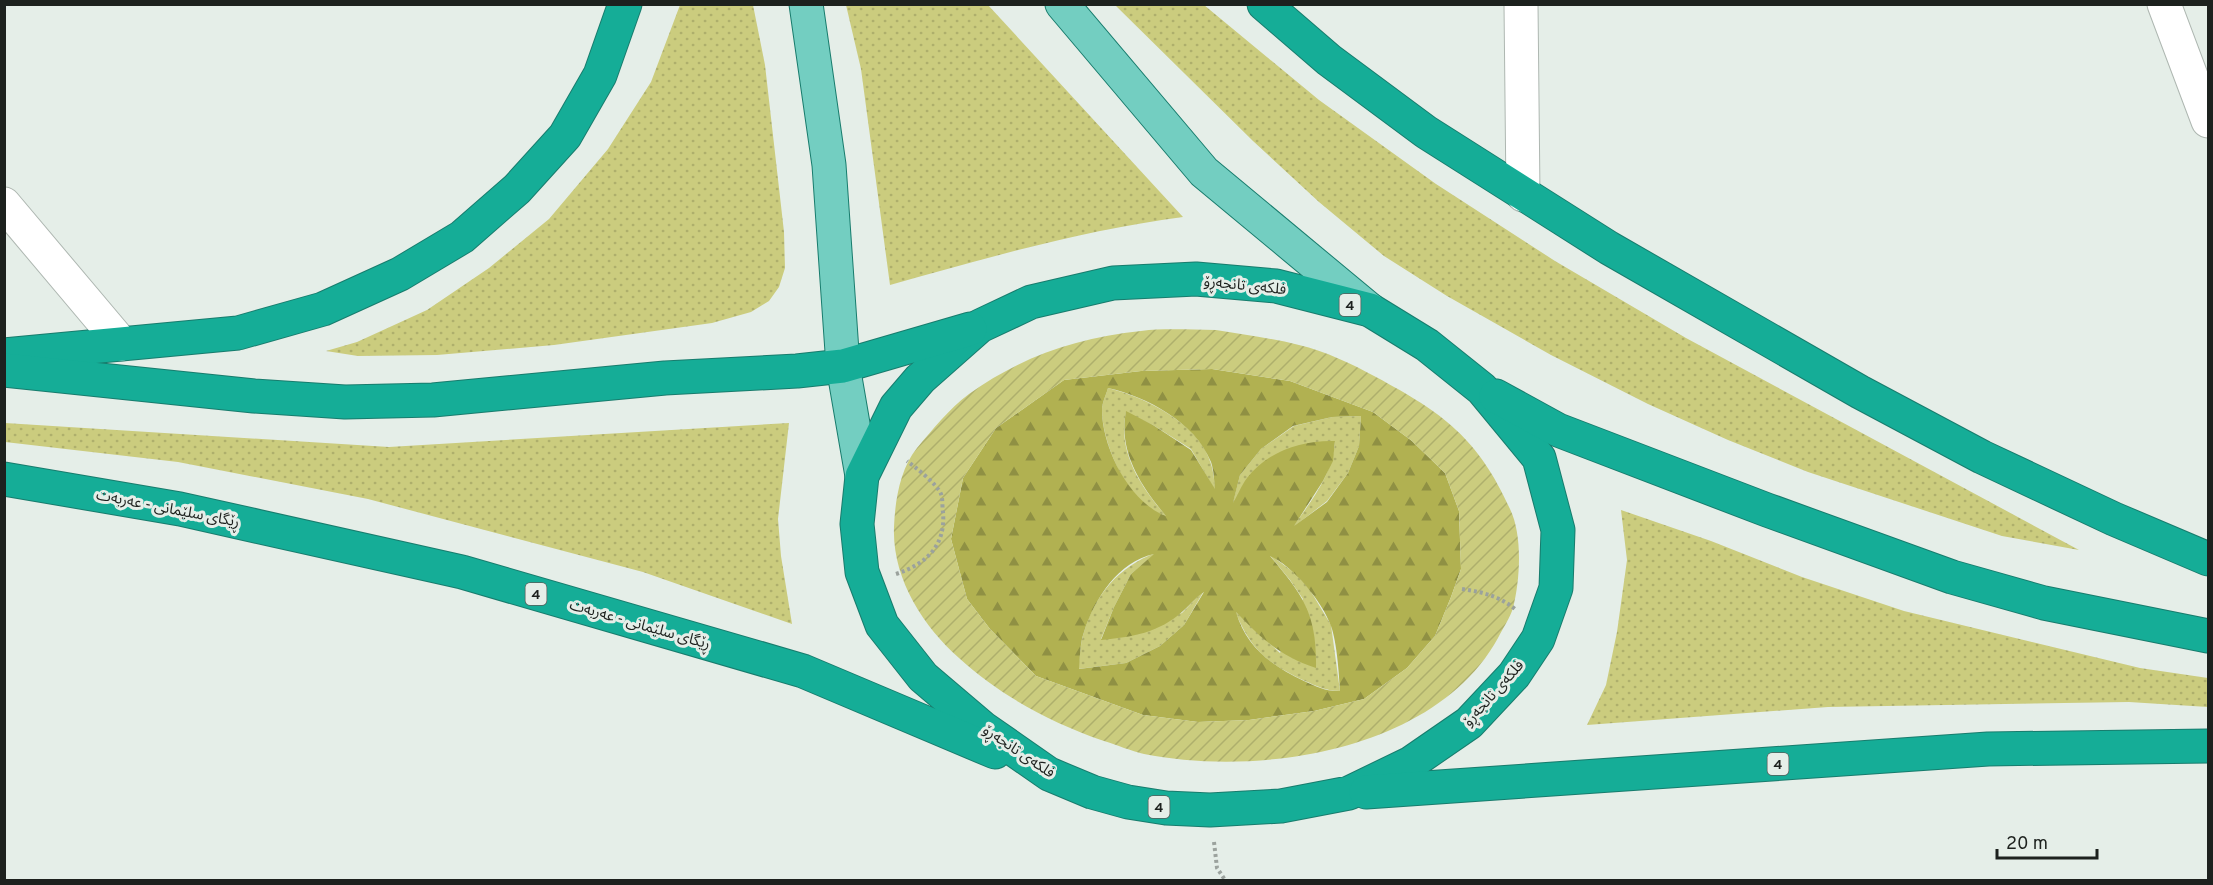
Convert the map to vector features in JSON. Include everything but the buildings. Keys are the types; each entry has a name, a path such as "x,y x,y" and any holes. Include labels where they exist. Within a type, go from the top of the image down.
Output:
{"highway":[{"path":"4,355 238,333 323,309 400,274 462,237 518,189 565,136 600,75 625,4"},
{"path":"1264,4 1329,60 1426,132 1610,248 1850,387 1982,457 2114,519 2208,559"},
{"name":"فلکەی تانجەڕۆ","path":"1196,279 1276,286 1370,310 1427,345 1482,388 1539,458 1558,530 1556,588 1538,639 1514,675 1469,723 1411,763 1349,793 1281,806 1210,810 1166,808 1128,802 1092,792 1049,774 983,728 923,677 882,625 862,572 857,524 862,476 896,407 920,379 980,326 1031,303 1113,282 1196,279"},
{"name":"4","path":"4,370 254,396 345,402 433,400 665,378 797,371 843,366 980,326"},
{"name":"4","path":"1482,388 1558,430 1767,510 1952,577 2044,603 2208,636"},
{"name":"ڕێگای سلێمانی - عەربەت","path":"4,479 180,508 462,572 803,671 1049,774"},
{"name":"4","path":"1349,793 1988,749 2208,746"}],"main road":[{"path":"806,4 829,165 843,366 862,476"},
{"path":"1062,4 1204,172 1370,310"}],"street":[{"path":"1521,4 1523,195"},
{"path":"2164,4 2206,109"},
{"path":"4,204 122,344"}],"path":[{"path":"888,577 914,568 936,548 944,525 941,493 916,468 899,456"},
{"path":"1462,589 1485,592 1507,602 1516,609"}],"green space":[{"path":"680,5 753,5 765,65 784,232 785,268 779,287 769,301 751,312 712,323 554,345 437,355 358,356 326,351 357,342 427,310 489,268 549,219 608,149 651,82"},
{"path":"846,5 988,5 1183,217 1072,237 890,285 861,69"},
{"path":"1115,5 1204,5 1319,100 1436,184 1555,261 1686,338 2079,550 2002,536 1808,472 1728,440 1648,404 1551,355 1447,296 1384,256 1319,202 1253,141"},
{"path":"1169,329 1216,330 1268,338 1328,354 1400,390 1439,416 1471,446 1498,484 1510,509 1519,545 1519,571 1512,612 1498,638 1470,676 1433,707 1389,730 1341,747 1291,757 1240,761 1190,760 1134,751 1065,726 1027,707 992,685 959,658 933,631 912,600 904,582 898,564 894,527 897,496 906,466 917,448 969,394 1030,359 1095,338","holes":["1212,369 1290,381 1373,412 1412,441 1445,473 1459,511 1461,569 1435,636 1407,668 1364,699 1314,711 1249,720 1198,722 1143,715 1036,676 990,629 967,599 951,539 963,478 996,428 1064,380 1141,371"]},
{"path":"1212,369 1290,381 1373,412 1412,441 1445,473 1459,511 1461,569 1435,636 1407,668 1364,699 1314,711 1249,720 1198,722 1143,715 1036,676 990,629 967,599 951,539 963,478 996,428 1064,380 1141,371","holes":["1108,388 1154,405 1182,423 1204,448 1211,462 1215,489 1191,450 1153,425 1126,411 1125,440 1134,468 1148,493 1166,516 1153,509 1130,487 1113,457 1103,425 1103,402","1361,416 1359,446 1348,473 1327,502 1294,526 1333,461 1335,441 1298,445 1275,454 1247,478 1233,503 1240,475 1261,449 1293,426 1332,417","1154,554 1131,574 1114,607 1101,640 1145,633 1155,629 1186,609 1204,592 1184,625 1160,646 1126,663 1079,669 1083,636 1101,594 1119,573 1141,558","1270,556 1288,568 1306,585 1327,616 1335,641 1340,691 1317,687 1281,669 1253,645 1240,624 1236,612 1273,646 1292,658 1316,668 1316,650 1311,620 1292,583"]},
{"path":"1108,388 1154,405 1183,425 1205,450 1212,467 1216,492 1191,449 1153,425 1126,412 1124,427 1128,456 1141,482 1167,517 1140,501 1116,465 1106,436 1102,410"},
{"path":"1361,416 1359,446 1348,473 1327,501 1292,528 1326,476 1335,441 1232,506 1240,475 1261,449 1294,426 1332,417"},
{"path":"5,423 389,447 789,423 778,519 781,556 792,624 643,572 368,499 178,462 5,442"},
{"path":"1621,510 1711,541 1802,577 1904,611 2140,668 2208,678 2208,707 2129,702 1828,707 1587,725 1606,685 1617,632 1627,560"},
{"path":"1156,553 1131,574 1101,639 1182,613 1205,589 1184,625 1160,646 1126,663 1078,669 1084,632 1102,594 1120,574"},
{"path":"1268,553 1297,575 1310,590 1331,625 1340,691 1317,686 1280,668 1262,654 1247,636 1235,611 1280,653 1303,599"}]}
